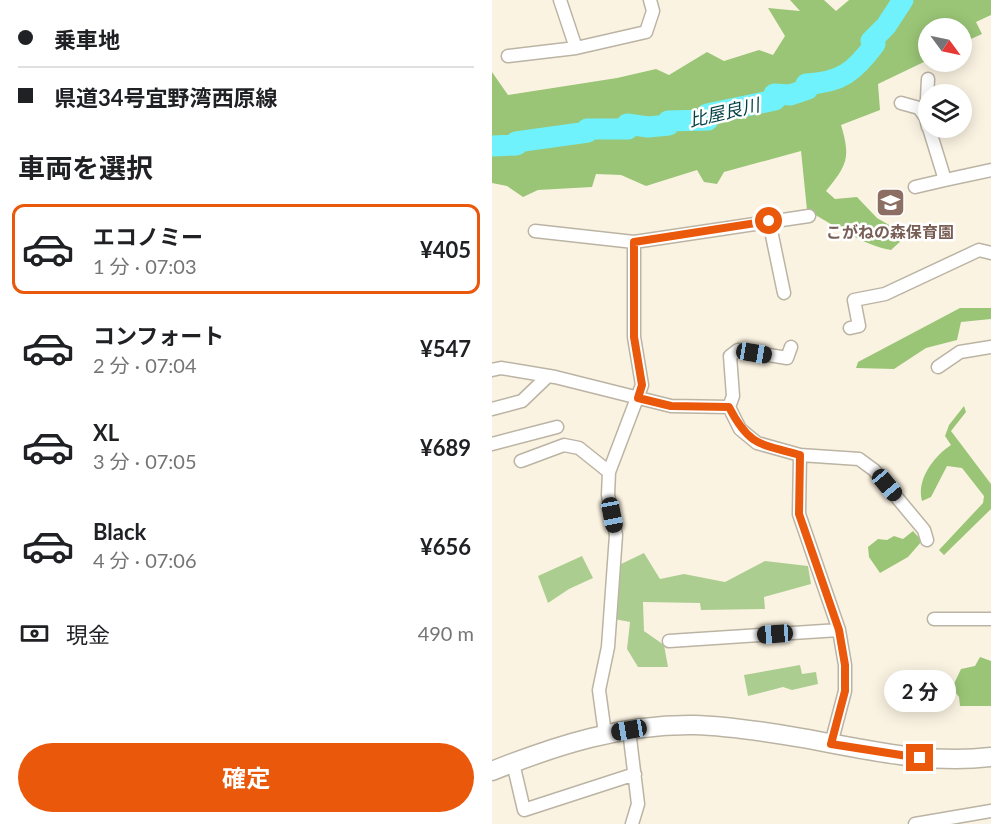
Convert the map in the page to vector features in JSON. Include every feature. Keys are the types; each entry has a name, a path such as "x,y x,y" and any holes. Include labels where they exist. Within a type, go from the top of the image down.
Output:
{"main road":[{"path":"492,771 554,748 605,734 670,726 710,726 939,760 991,757"}],"street":[{"path":"560,0 576,48"},
{"path":"507,56 576,48 646,32 653,11 650,0"},
{"path":"928,79 928,84"},
{"path":"901,102 918,108"},
{"path":"932,138 945,180"},
{"path":"915,187 991,170"},
{"path":"535,231 634,242 809,216"},
{"path":"769,221 784,293"},
{"path":"605,734 599,690 608,647 616,535 608,495 609,472 642,385 634,337 634,242"},
{"path":"850,328 859,326 854,300 885,294 979,250 991,253"},
{"path":"790,347 787,358 738,350 730,356 733,396 729,407 740,429 757,443 800,455 859,459 874,471 924,530 927,540"},
{"path":"938,367 960,352 991,347"},
{"path":"492,370 501,368 548,376 671,406 729,407"},
{"path":"492,409 522,401 548,376"},
{"path":"492,444 557,427"},
{"path":"521,460 564,445 579,448 609,472"},
{"path":"800,455 799,514 839,630 845,665 845,691 831,744"},
{"path":"934,619 991,620"},
{"path":"669,641 839,630"},
{"path":"629,730 638,804 632,824"},
{"path":"513,763 525,810 635,774"},
{"path":"915,824 991,811"}],"green space":[{"path":"790,0 824,0 836,11 849,0 991,0 991,15 976,22 982,34 972,38 972,18 918,18 918,65 878,84 880,110 841,125 846,146 845,161 839,174 826,191 835,199 857,197 877,218 896,229 902,240 891,250 859,239 807,210 801,151 724,172 717,184 704,182 697,170 646,186 621,175 596,174 592,187 538,190 523,197 507,186 492,183 492,72 508,95 617,78 656,69 669,75 707,52 724,61 759,50 773,55 785,36 768,8 800,11"},
{"path":"960,308 991,308 991,319 961,322 957,340 926,348 894,369 856,368 858,362"},
{"path":"964,406 966,412 951,431 991,484 991,509 944,555 939,550 983,503 984,496 962,468 947,466 931,497 922,501 924,477 938,455 951,445 945,436 949,425"},
{"path":"913,531 922,541 908,557 880,573 869,557 868,547 878,539 887,540 894,536 903,539"},
{"path":"644,553 660,579 684,574 725,582 765,561 808,566 811,584 764,597 765,609 701,610 700,603 643,602 644,631 664,645 668,667 638,667 627,649 630,622 614,619 619,565"},
{"path":"582,556 593,578 569,589 548,603 538,576"},
{"path":"980,657 991,661 991,706 960,706 959,697 952,688 961,669 975,666"},
{"path":"800,665 802,674 816,672 818,684 792,690 783,687 748,696 744,675"}],"waterway":[{"name":"比屋良川","path":"492,146 517,145 516,142 588,132 587,129 628,129 627,124 648,127 669,125 668,121 708,120 707,114 775,100 774,94 790,95 808,89 806,84 838,78 861,62 875,44 871,41 886,26 903,0"}],"place":[{"name":"こがねの森保育園","path":"890,203"}],"route":[{"path":"769,221 634,242 634,337 642,385 638,398 671,406 729,407 740,429 757,443 800,455 799,514 839,630 845,665 845,691 831,744 920,758"}]}
